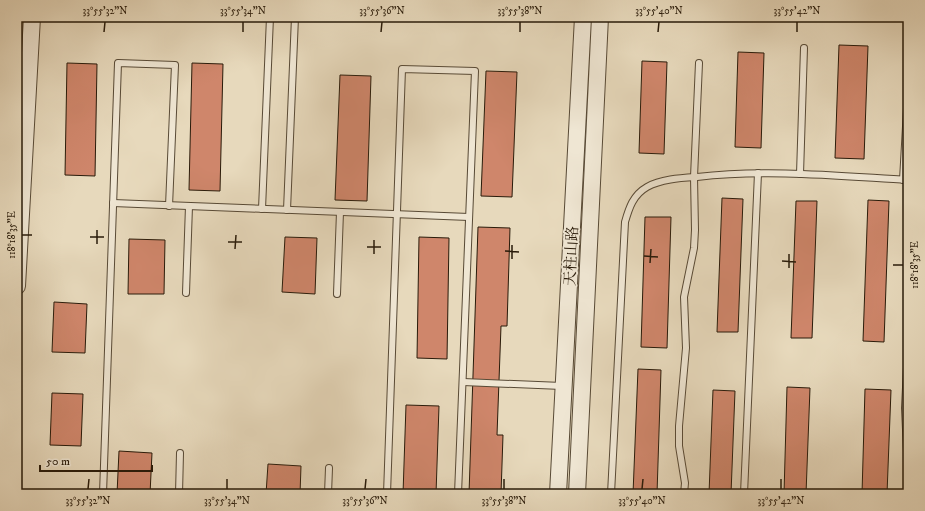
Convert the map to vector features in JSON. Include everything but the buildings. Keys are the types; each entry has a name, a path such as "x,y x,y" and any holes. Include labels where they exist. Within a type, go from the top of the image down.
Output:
{"street":[{"path":"17,286 32,17"},
{"name":"天柱山路","path":"558,494 585,17"},
{"name":"天柱山路","path":"577,494 600,17"}],"lane":[{"path":"262,209 270,17"},
{"path":"287,210 295,17"},
{"path":"522,17 585,17"},
{"path":"800,174 804,48"},
{"path":"103,494 118,63 175,65 169,206"},
{"path":"684,494 685,483 679,446 679,426 686,348 684,297 694,242 694,177 699,63"},
{"path":"387,494 402,69 475,71 458,494"},
{"path":"611,494 625,222 632,200 647,187 678,179 694,177 758,173 906,180 908,91"},
{"path":"744,494 758,173"},
{"path":"113,203 469,217"},
{"path":"186,293 189,206"},
{"path":"337,294 340,212"},
{"path":"908,347 905,408 908,473"},
{"path":"463,382 564,386"},
{"path":"179,494 180,454"},
{"path":"328,494 329,468"},
{"path":"907,494 908,483"}]}
